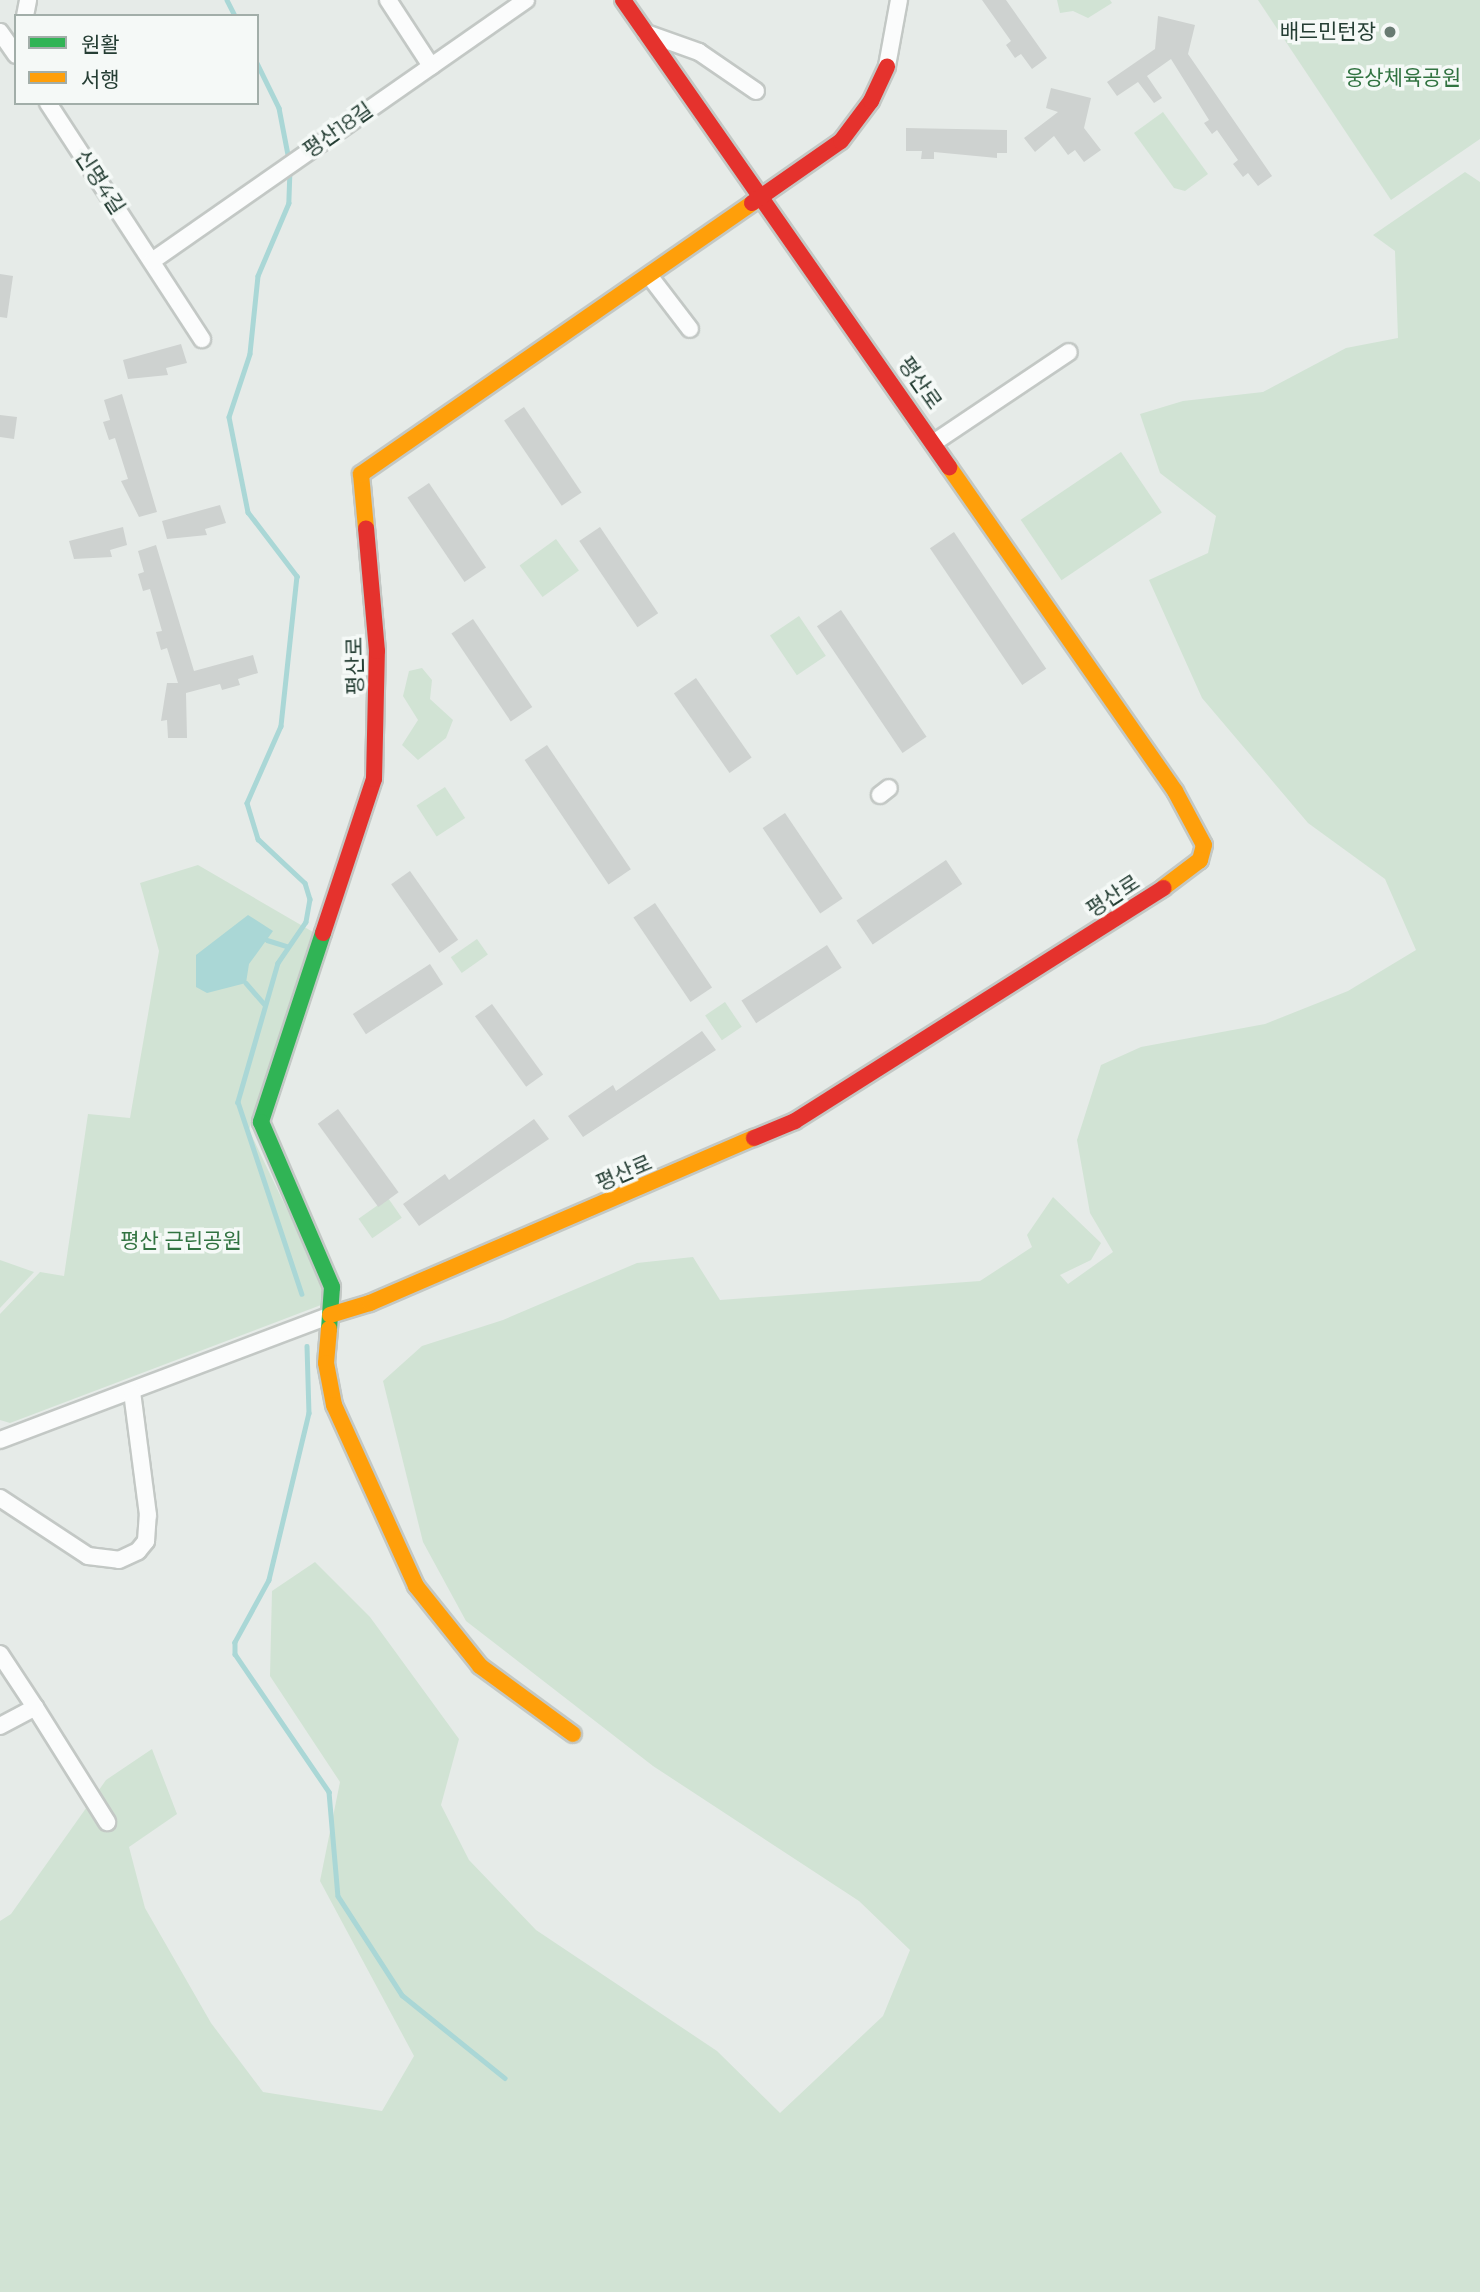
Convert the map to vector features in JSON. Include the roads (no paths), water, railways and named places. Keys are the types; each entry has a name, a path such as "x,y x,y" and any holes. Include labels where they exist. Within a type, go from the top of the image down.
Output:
{"street":[{"path":"388,0 431,65"},
{"name":"평산18길","path":"152,261 526,0"},
{"name":"평산로","path":"330,1315 383,1298 795,1121 880,1072 1200,860 1199,829 764,196 623,0"},
{"name":"평산로","path":"572,1734 480,1666 416,1586 334,1405 326,1363 332,1287 261,1122 374,779 377,651 361,474 651,278 841,141 872,101 887,66 899,0"},
{"path":"0,32 14,52"},
{"path":"646,33 699,52 756,91"},
{"name":"신명4길","path":"49,105 202,339"},
{"path":"651,278 690,329"},
{"path":"934,442 1069,352"},
{"path":"0,1440 330,1315"},
{"path":"0,1498 88,1556 119,1560 138,1551 146,1541 148,1515 132,1392"},
{"path":"0,1654 107,1822"},
{"path":"0,1726 35,1707"}],"water":[{"path":"248,915 273,931 249,964 246,983 207,993 196,987 196,955"}],"waterway":[{"path":"227,0 234,14"},
{"path":"259,67 279,108 289,160"},
{"path":"290,169 289,203 258,276 250,354 229,417 248,512 297,576 281,726 247,803 258,839 305,883 310,899 306,922 278,963 238,1102 302,1294"},
{"path":"267,940 287,946"},
{"path":"246,983 265,1005"},
{"path":"307,1346 309,1413 269,1580 235,1642 235,1654 329,1792 338,1896 402,1995 505,2078"}],"place":[{"name":"배드민턴장","path":"1390,32"}],"park label":[{"name":"웅상체육공원","path":"1403,78"},
{"name":"평산 근린공원","path":"181,1241"}]}
